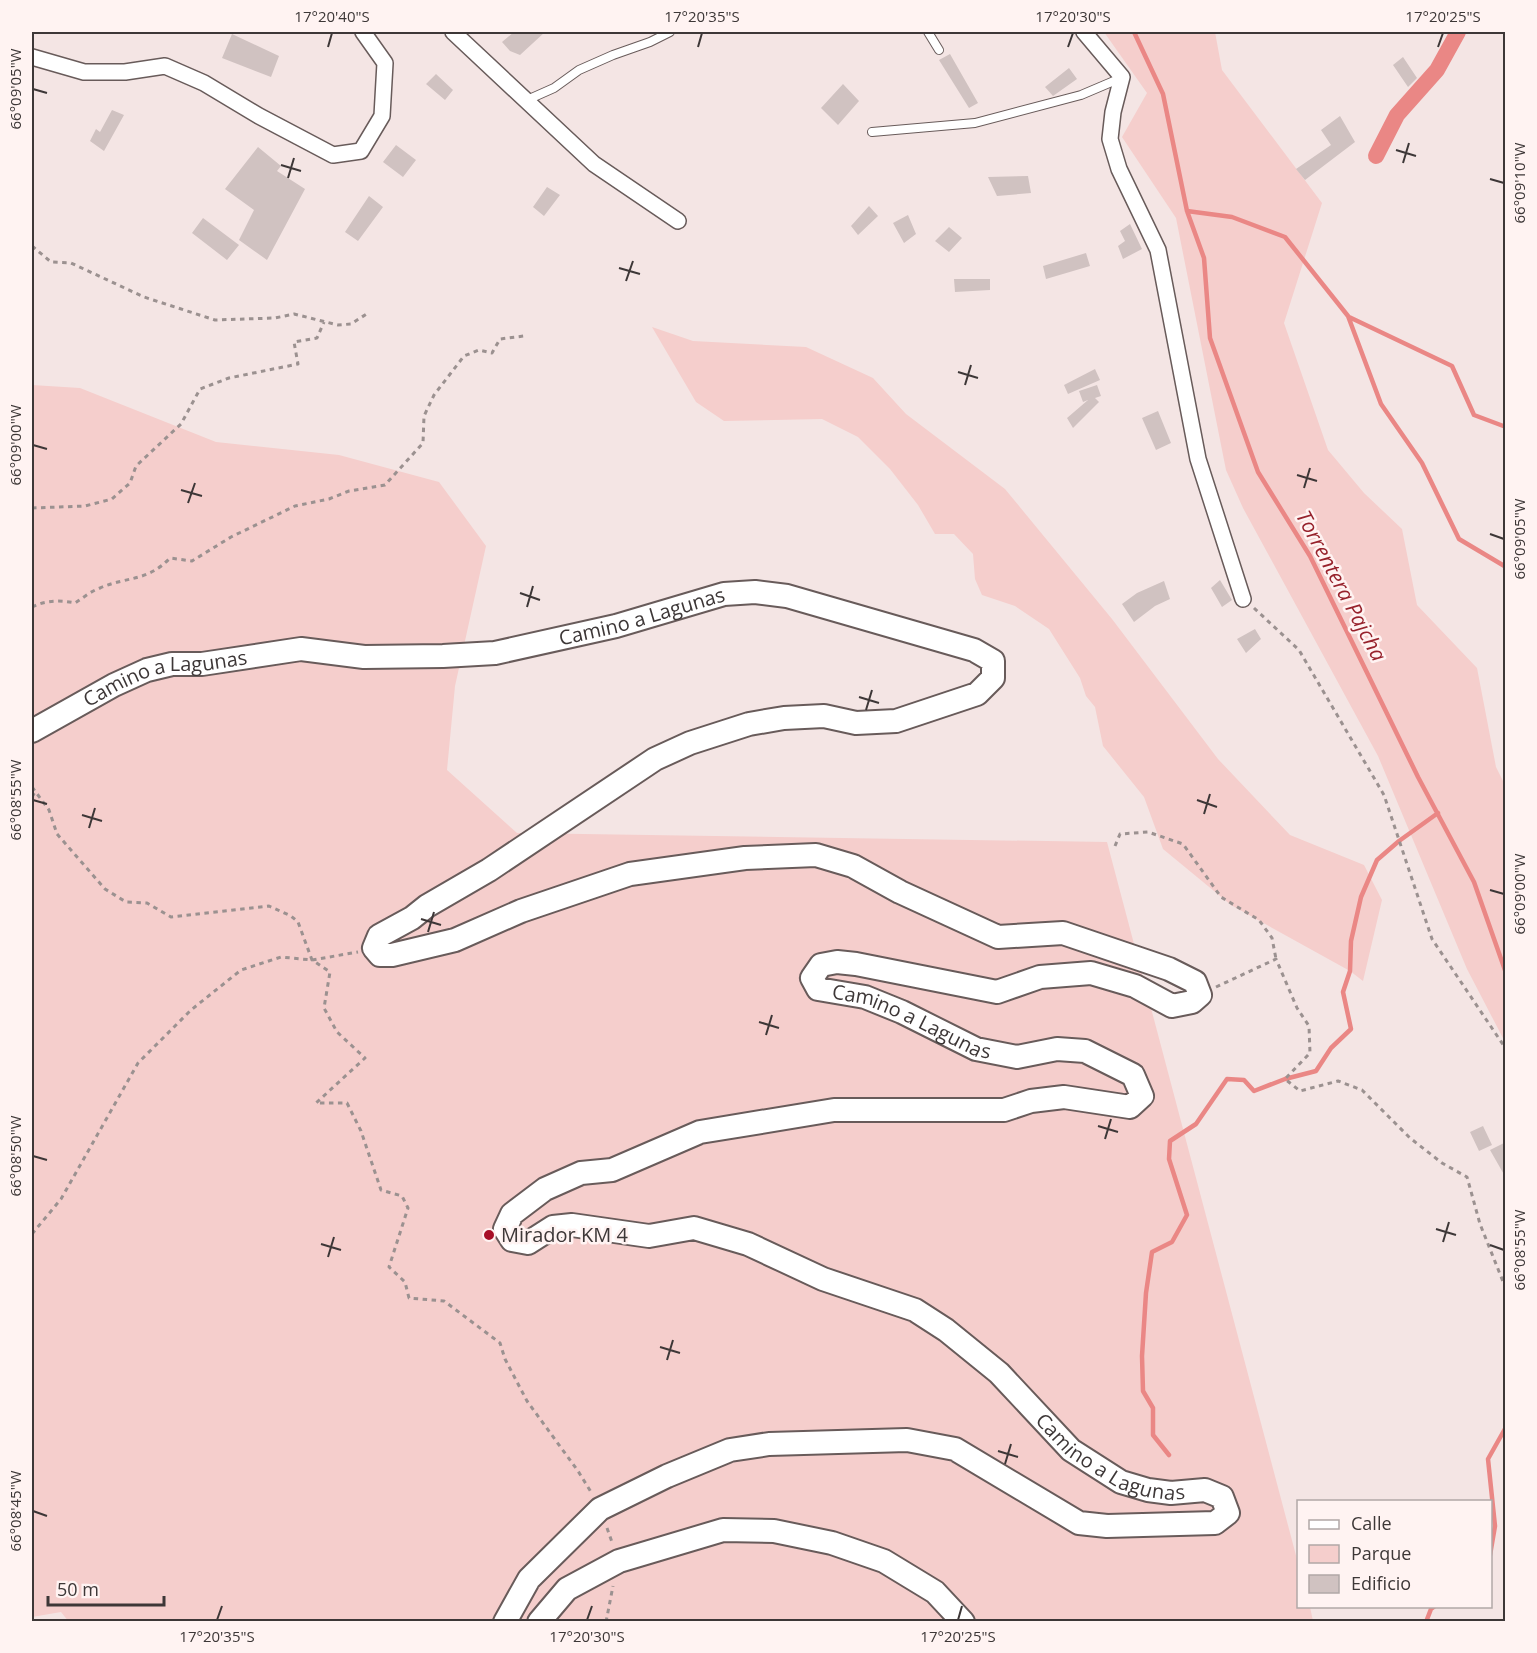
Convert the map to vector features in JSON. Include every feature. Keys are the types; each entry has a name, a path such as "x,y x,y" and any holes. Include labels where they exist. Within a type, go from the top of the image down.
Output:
{"street":[{"path":"32,57 84,72 125,72 165,66 204,83 259,116 333,155 361,151 382,116 385,63 363,32"},
{"path":"453,32 594,164 678,221"},
{"path":"1084,32 1122,77 1113,112 1110,139 1119,169 1158,250 1198,459 1244,599"},
{"name":"Camino a Lagunas","path":"32,731 114,685 147,670 172,664 202,664 300,650 364,657 495,653 616,626 724,594 755,592 787,596 974,650 993,661 993,678 977,694 897,721 856,723 824,716 784,718 749,724 690,743 655,759 489,870 379,936 374,948"},
{"path":"374,948 380,955 392,955 455,940 521,911 630,874 745,858 816,855 853,866 900,892 998,937 1063,933 1169,969 1195,982 1200,995"},
{"name":"Camino a Lagunas","path":"505,1622 529,1579 600,1509 667,1476 730,1450 769,1444 897,1440 955,1449 1079,1523 1107,1526 1215,1522 1228,1513 1222,1497 1205,1490 1171,1493 1148,1490 1120,1482 1071,1450 999,1373 946,1330 915,1310 823,1279 748,1244 694,1228 649,1236 572,1225 553,1227 528,1243 512,1240 505,1229 512,1214 545,1189 580,1173 612,1170 700,1132 834,1110 1004,1110 1031,1101 1064,1097 1130,1107 1142,1096 1133,1075 1085,1051 1057,1049 1017,1057 976,1049 902,1012 865,997 818,989 812,978 821,965 837,962 856,964 997,992 1040,977 1091,973 1135,986 1172,1006 1192,1002 1200,995"},
{"path":"539,1622 567,1589 619,1561 723,1530 774,1531 832,1543 884,1561 935,1592 963,1622"}],"lane":[{"path":"527,100 554,88 579,70 670,32"},
{"path":"928,32 939,50"},
{"path":"872,132 975,123 1081,95 1122,77"}],"path":[{"path":"32,246 51,262 70,263 144,297 214,320 275,318 294,314 338,325 351,324 368,313"},
{"path":"32,508 85,506 100,500 112,499 130,483 136,466 181,424 200,389 229,378 298,364 294,342 317,338 324,322"},
{"path":"32,607 41,603 63,600 75,603 99,588 142,577 159,570 170,558 192,561 231,537 295,506 330,499 349,490 385,485 423,443 424,416 434,395 464,356 478,350 492,353 500,339 524,336"},
{"path":"1244,599 1299,650 1373,776 1384,795 1432,939 1506,1049"},
{"path":"32,787 49,810 57,834 105,889 126,902 147,903 171,917 269,906 291,916 298,922 312,960 330,972 324,1008 337,1032 365,1058 316,1103 348,1103 361,1131 381,1190 402,1196 408,1208 389,1267 405,1282 409,1298 444,1301 500,1343 505,1359 527,1401 578,1471 600,1509 619,1561 606,1622"},
{"path":"32,797 35,792"},
{"path":"1115,846 1120,834 1148,831 1183,844 1221,897 1258,920 1266,929 1272,938 1276,959 1298,1008 1309,1026 1310,1053 1285,1079 1300,1091 1338,1081 1362,1090 1410,1138 1442,1163 1467,1177 1480,1224 1506,1289"},
{"path":"32,1234 61,1199 138,1063 191,1010 241,970 281,957 312,960 343,956 374,948"},
{"path":"1200,995 1276,959"}],"green space":[{"path":"1104,32 1215,32 1222,70 1322,203 1284,323 1328,450 1364,493 1402,529 1417,605 1477,668 1496,767 1505,785 1505,1042 1467,969 1378,756 1243,508 1226,470 1176,218 1122,137 1147,93"},
{"path":"652,327 693,341 806,347 873,378 906,414 1005,489 1112,619 1218,759 1290,835 1364,865 1382,900 1363,981 1350,971 1231,905 1163,849 1144,797 1103,746 1095,707 1086,696 1080,678 1049,629 1015,606 982,595 975,579 973,554 954,534 935,534 918,505 890,469 858,437 822,419 724,421 696,402"},
{"path":"32,385 80,388 216,442 339,455 439,482 486,546 455,686 447,770 517,833 1107,842 1297,1559 1297,1608 1310,1608 1313,1621 69,1622 61,1612 32,1617"}],"building":[{"path":"514,32 545,32 520,55 510,51 502,42"},
{"path":"232,34 279,56 271,77 222,58"},
{"path":"950,54 978,103 969,108 939,60"},
{"path":"1403,57 1417,78 1408,87 1393,65"},
{"path":"1069,68 1077,79 1053,96 1045,87"},
{"path":"436,74 453,90 445,100 426,84"},
{"path":"843,84 859,101 838,125 821,108"},
{"path":"112,110 124,115 104,151 90,141 96,129 100,132"},
{"path":"1340,116 1355,142 1305,180 1296,169 1331,145 1321,130"},
{"path":"396,145 416,160 403,177 383,162"},
{"path":"258,147 281,166 277,171 305,189 267,260 239,240 254,210 225,189"},
{"path":"1028,176 1031,193 997,196 988,177"},
{"path":"547,187 560,195 544,216 533,207"},
{"path":"369,196 383,207 358,241 345,232"},
{"path":"869,206 878,216 858,235 851,226"},
{"path":"908,215 916,234 904,243 893,223"},
{"path":"203,218 239,245 227,260 192,233"},
{"path":"1130,224 1142,249 1123,259 1118,246 1125,241 1120,231"},
{"path":"949,227 962,238 949,252 935,241"},
{"path":"1086,253 1090,266 1046,279 1043,266"},
{"path":"954,279 990,279 990,290 955,292"},
{"path":"1095,369 1100,380 1068,394 1064,385"},
{"path":"1097,385 1101,396 1095,398 1099,402 1073,428 1067,418 1088,400 1083,402 1079,391"},
{"path":"1158,411 1171,443 1156,450 1142,418"},
{"path":"1220,580 1232,600 1222,607 1211,588"},
{"path":"1164,581 1170,599 1155,606 1134,622 1122,604 1137,593"},
{"path":"1255,629 1261,639 1246,653 1237,639"},
{"path":"1483,1126 1492,1145 1479,1151 1470,1132"},
{"path":"1506,1142 1506,1178 1490,1150"}],"waterway":[{"name":"Torrentera Pajcha","path":"1134,32 1163,94 1187,211 1204,258 1210,338 1258,472 1310,556 1418,777 1474,882 1506,973"},
{"path":"1376,156 1397,115 1437,70 1458,32"},
{"path":"1187,211 1232,217 1285,237 1348,316 1381,404 1422,463 1459,539 1506,567"},
{"path":"1349,317 1452,366 1474,415 1506,427"},
{"path":"1169,1455 1153,1435 1153,1408 1143,1391 1142,1356 1146,1293 1152,1252 1172,1242 1187,1215 1169,1159 1170,1141 1196,1124 1227,1079 1244,1080 1254,1091 1285,1079 1316,1071 1331,1048 1351,1029 1343,992 1350,971 1351,941 1361,897 1377,860 1438,813"},
{"path":"1492,1543 1495,1526 1488,1459 1506,1427"},
{"path":"1426,1622 1432,1608"}],"place":[{"name":"Mirador KM 4","path":"489,1235"}]}
